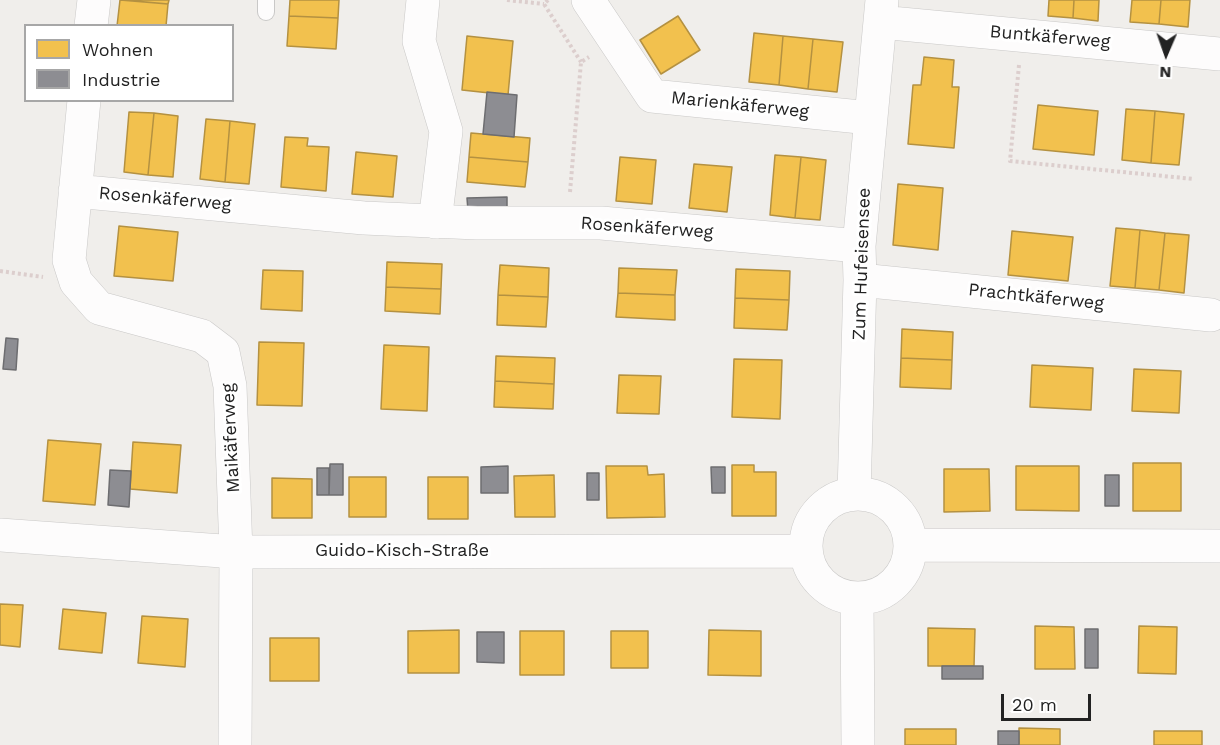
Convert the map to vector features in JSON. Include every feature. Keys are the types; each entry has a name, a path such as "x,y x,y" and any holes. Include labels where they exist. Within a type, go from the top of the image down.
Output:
{"street":[{"path":"91,24 94,0"},
{"path":"423,0 419,41 446,131 435,222"},
{"name":"Marienkäferweg","path":"588,0 652,96 870,118"},
{"name":"Buntkäferweg","path":"881,11 1021,34 1220,54"},
{"name":"Zum Hufeisensee","path":"854,494 859,246 881,11"},
{"name":"Maikäferweg","path":"84,102 69,260 76,282 99,308 202,336 223,352 231,386 236,552 235,745"},
{"name":"Rosenkäferweg","path":"75,191 364,218 435,222 567,222 719,232 859,246"},
{"name":"Prachtkäferweg","path":"860,280 1211,315"},
{"path":"854,494 871,495 887,502 908,528 911,545 908,562 901,577 889,589 873,596 857,599 828,590 812,572 805,551 806,534 818,512 838,497 854,494"},
{"name":"Guido-Kisch-Straße","path":"0,535 236,552 805,551"},
{"path":"911,545 1220,546"},
{"path":"857,599 858,745"}],"path":[{"path":"507,0 544,4"},
{"path":"544,4 548,0"},
{"path":"544,4 581,63 567,222"},
{"path":"1021,34 1010,161 1194,179"},
{"path":"581,63 615,40"}],"building: Wohnen":[{"path":"120,0 168,4 166,24 117,24"},
{"path":"124,0 169,0 168,4"},
{"path":"290,0 339,0 338,18 289,16"},
{"path":"1049,0 1074,0 1073,18 1048,16"},
{"path":"1074,0 1099,0 1098,21 1073,18"},
{"path":"1132,0 1161,0 1159,24 1130,22"},
{"path":"1161,0 1190,0 1188,27 1159,24"},
{"path":"289,16 338,18 336,49 287,46"},
{"path":"678,16 700,50 661,74 640,40"},
{"path":"754,33 783,36 779,85 749,82"},
{"path":"467,36 513,41 508,95 462,90"},
{"path":"783,36 813,39 808,89 779,85"},
{"path":"813,39 843,42 837,92 808,89"},
{"path":"924,57 954,60 952,87 959,87 954,148 908,144 913,85 921,85"},
{"path":"1038,105 1098,111 1094,155 1033,149"},
{"path":"1126,109 1155,111 1151,163 1122,160"},
{"path":"1155,111 1184,114 1179,165 1151,163"},
{"path":"129,112 154,113 148,175 124,172"},
{"path":"154,113 178,116 173,177 148,175"},
{"path":"206,119 230,121 225,182 200,179"},
{"path":"230,121 255,124 249,184 225,182"},
{"path":"471,133 530,138 528,162 469,157"},
{"path":"285,137 308,138 307,146 329,147 326,191 281,187"},
{"path":"356,152 397,156 393,197 352,194"},
{"path":"775,155 801,157 795,218 770,215"},
{"path":"469,157 528,162 525,187 467,182"},
{"path":"620,157 656,160 652,204 616,201"},
{"path":"801,157 826,160 820,220 795,218"},
{"path":"694,164 732,167 727,212 689,208"},
{"path":"898,184 943,188 938,250 893,245"},
{"path":"119,226 178,232 173,281 114,276"},
{"path":"1116,228 1140,230 1135,288 1110,286"},
{"path":"1140,230 1165,233 1159,290 1135,288"},
{"path":"1012,231 1073,237 1068,281 1008,275"},
{"path":"1165,233 1189,235 1184,293 1159,290"},
{"path":"387,262 442,264 441,289 386,287"},
{"path":"500,265 549,268 548,297 498,295"},
{"path":"619,268 677,270 675,295 618,293"},
{"path":"736,269 790,271 789,300 735,298"},
{"path":"263,270 303,271 302,311 261,309"},
{"path":"386,287 441,289 440,314 385,311"},
{"path":"618,293 675,295 675,320 616,317"},
{"path":"498,295 548,297 546,327 497,325"},
{"path":"735,298 789,300 787,330 734,328"},
{"path":"902,329 953,332 952,360 901,358"},
{"path":"259,342 304,343 302,406 257,405"},
{"path":"384,345 429,347 427,411 381,409"},
{"path":"496,356 555,358 554,384 495,381"},
{"path":"901,358 952,360 951,389 900,387"},
{"path":"734,359 782,360 780,419 732,417"},
{"path":"1032,365 1093,368 1091,410 1030,407"},
{"path":"1134,369 1181,371 1179,413 1132,411"},
{"path":"619,375 661,376 659,414 617,413"},
{"path":"495,381 554,384 553,409 494,407"},
{"path":"48,440 101,444 95,505 43,501"},
{"path":"133,442 181,445 177,493 130,489"},
{"path":"1133,463 1181,463 1181,511 1133,511"},
{"path":"732,465 754,465 754,472 776,472 776,516 732,516"},
{"path":"606,466 647,466 648,475 664,474 665,517 607,518"},
{"path":"1016,466 1079,466 1079,511 1016,510"},
{"path":"944,469 989,469 990,511 944,512"},
{"path":"554,475 555,517 515,517 514,476"},
{"path":"349,477 386,477 386,517 349,517"},
{"path":"428,477 468,477 468,519 428,519"},
{"path":"272,478 312,479 312,518 272,518"},
{"path":"0,604 23,605 20,647 0,645"},
{"path":"63,609 106,613 102,653 59,649"},
{"path":"142,616 188,619 185,667 138,663"},
{"path":"1035,626 1074,627 1075,669 1035,669"},
{"path":"1139,626 1177,627 1176,674 1138,673"},
{"path":"928,628 975,629 974,666 928,666"},
{"path":"459,630 459,673 408,673 408,631"},
{"path":"709,630 761,631 761,676 708,675"},
{"path":"520,631 564,631 564,675 520,675"},
{"path":"611,631 648,631 648,668 611,668"},
{"path":"270,638 319,638 319,681 270,681"},
{"path":"1019,728 1060,729 1060,745 1019,745"},
{"path":"905,729 956,729 956,745 905,745"},
{"path":"1154,731 1202,731 1202,745 1154,745"}],"building: Industrie":[{"path":"487,92 517,95 514,137 483,134"},
{"path":"507,197 507,210 468,211 467,198"},
{"path":"6,338 18,339 16,370 3,369"},
{"path":"330,464 343,464 343,495 329,495"},
{"path":"508,466 508,493 481,493 481,467"},
{"path":"711,467 725,467 725,493 712,493"},
{"path":"317,468 329,468 329,495 317,495"},
{"path":"110,470 131,471 129,507 108,505"},
{"path":"587,473 599,473 599,500 587,500"},
{"path":"1105,475 1119,475 1119,506 1105,506"},
{"path":"1085,629 1098,629 1098,668 1085,668"},
{"path":"477,632 504,632 504,663 477,662"},
{"path":"942,666 983,666 983,679 942,679"},
{"path":"998,731 1019,731 1019,745 998,745"}]}
